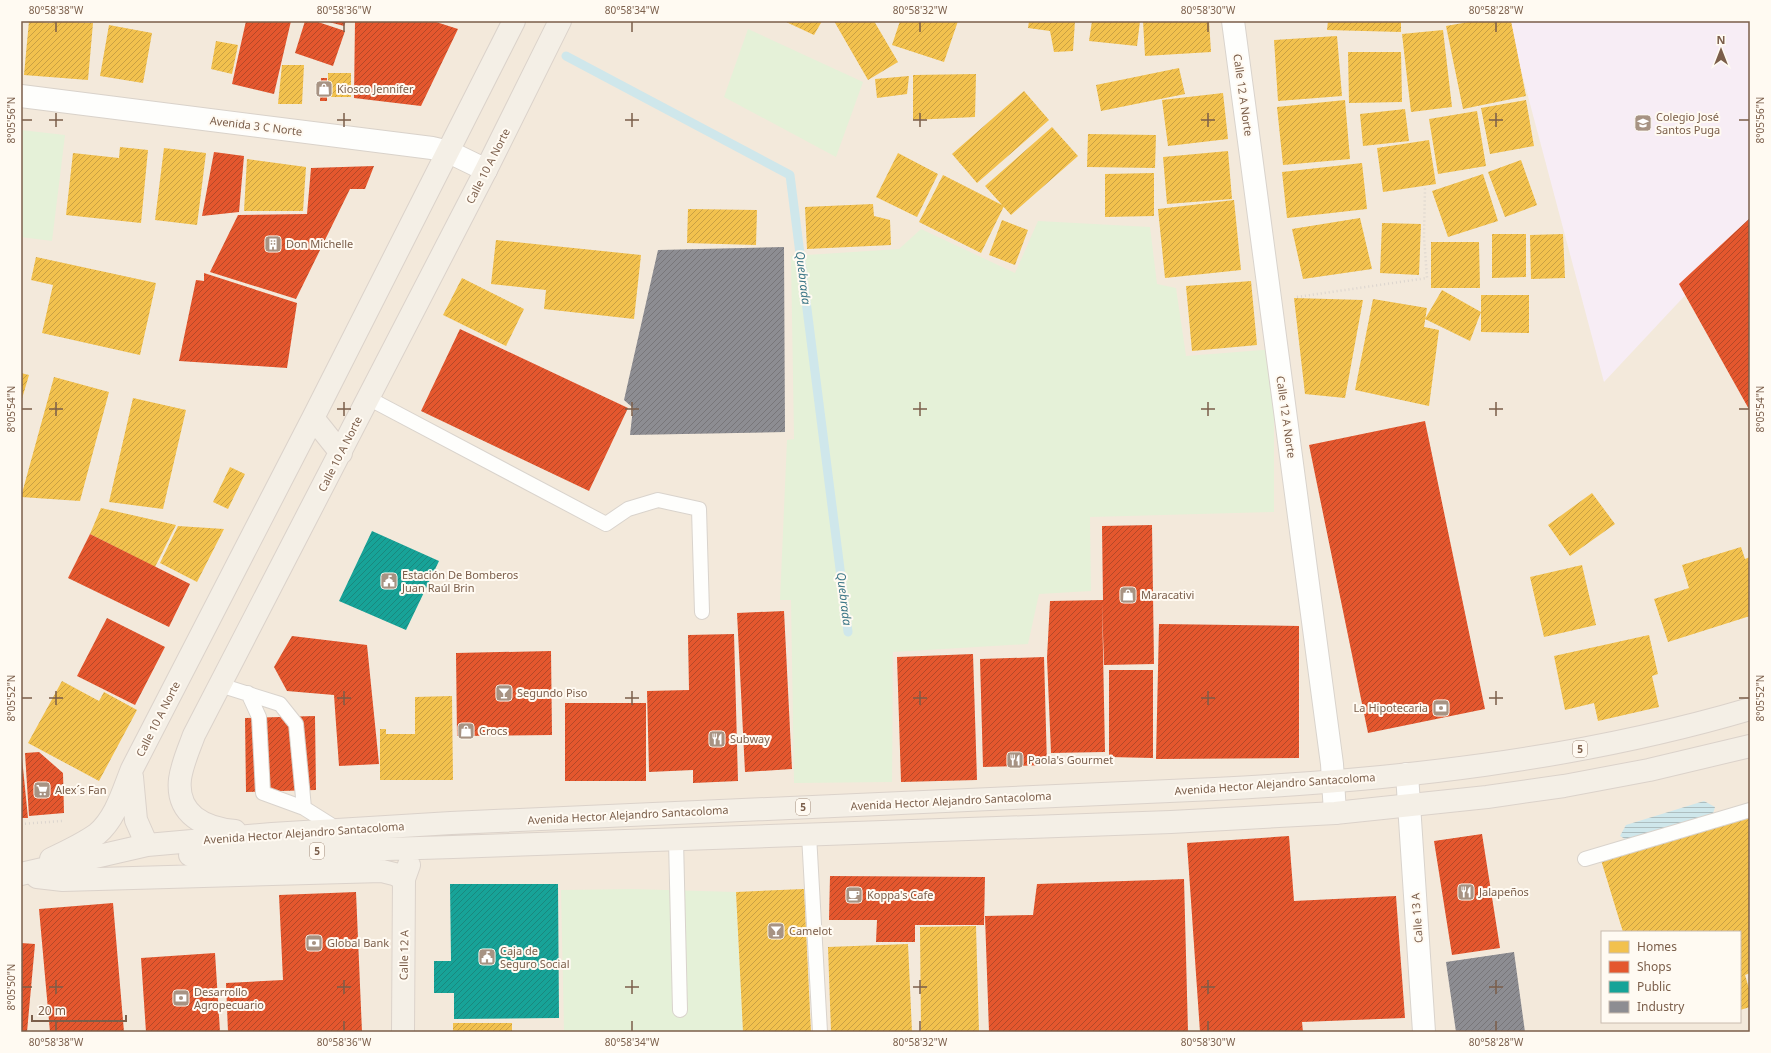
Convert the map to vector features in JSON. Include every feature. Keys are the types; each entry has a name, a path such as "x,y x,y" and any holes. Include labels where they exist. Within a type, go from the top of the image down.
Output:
{"main road":[{"name":"Calle 10 A Norte","path":"147,845 136,820 132,769 449,152 514,21"},
{"name":"Calle 10 A Norte","path":"272,834 213,828 195,818 188,810 182,800 180,784 184,765 194,735 341,453 486,170 560,21"},
{"path":"313,418 341,453"},
{"name":"Avenida Hector Alejandro Santacoloma","path":"21,874 147,845 272,834 451,823 1208,790 1333,782 1510,762 1612,743 1712,720 1750,709"},
{"name":"Avenida Hector Alejandro Santacoloma","path":"147,845 163,853 188,855 676,840 1171,822 1335,813 1487,797 1564,786 1649,770 1750,746"},
{"path":"21,874 77,846 97,833 109,820 117,806 132,769"},
{"path":"21,874 63,880 382,871 394,874 404,879 418,848"},
{"name":"Calle 12 A","path":"403,1032 404,879"}],"street":[{"name":"Calle 12 A Norte","path":"1233,21 1333,782 1335,813"},
{"name":"Avenida 3 C Norte","path":"21,96 432,148 449,152 486,170"},
{"name":"Calle 13 A","path":"1407,774 1424,1032"}],"lane":[{"path":"368,398 606,524 628,509 658,500 698,509 702,612"},
{"path":"220,685 280,704 296,724 304,808"},
{"path":"248,694 259,717 264,793 304,808 339,830"},
{"path":"1585,860 1750,810"},
{"path":"809,835 820,1032"},
{"path":"676,840 680,1010"}],"path":[{"path":"1270,301 1427,278 1424,237 1425,188"}],"shaded area":[{"path":"21,21 1750,21 1750,1032 21,1032"},
{"name":"Colegio José Santos Puga","path":"1508,21 1750,21 1750,226 1604,382"}],"green space":[{"path":"748,29 863,82 836,157 724,97"},
{"path":"21,130 65,135 52,241 21,237"},
{"path":"1038,221 1150,227 1157,284 1176,288 1186,356 1274,349 1274,512 1090,517 1091,591 1039,594 1028,644 893,652 892,782 794,783 791,600 780,600 787,440 794,439 791,256 899,249 921,229 1015,273"},
{"path":"632,889 736,892 743,1032 564,1032 561,890"}],"water":[{"path":"1704,801 1715,807 1712,817 1630,842 1620,836 1626,825"}],"building: Homes":[{"path":"29,21 52,23 53,21 93,23 88,80 24,75"},
{"path":"784,21 822,21 814,35"},
{"path":"834,21 874,21 898,62 868,80"},
{"path":"900,21 958,21 944,62 892,45"},
{"path":"1029,21 1075,21 1073,51 1054,52 1050,31 1028,28"},
{"path":"1092,21 1140,21 1137,46 1089,41"},
{"path":"1143,21 1209,21 1211,52 1145,56"},
{"path":"1328,21 1401,21 1401,32 1327,30"},
{"path":"1474,21 1511,21 1526,96 1463,109 1446,26"},
{"path":"109,25 152,33 143,83 100,76"},
{"path":"1443,30 1452,107 1411,112 1402,34"},
{"path":"1337,36 1342,96 1278,101 1274,40"},
{"path":"216,41 238,45 232,74 211,69"},
{"path":"1348,52 1401,52 1402,102 1349,103"},
{"path":"282,65 304,65 302,104 278,104"},
{"path":"1179,68 1185,94 1101,111 1096,85"},
{"path":"328,73 351,73 351,97 328,97"},
{"path":"976,74 975,117 913,120 913,75"},
{"path":"909,76 907,94 877,98 875,79"},
{"path":"1024,91 1049,120 977,183 952,154"},
{"path":"1223,93 1228,139 1168,146 1162,100"},
{"path":"1345,100 1350,159 1283,165 1277,107"},
{"path":"1526,100 1534,146 1490,154 1481,108"},
{"path":"1405,109 1409,141 1363,146 1360,114"},
{"path":"1477,111 1486,166 1438,174 1429,119"},
{"path":"1052,127 1078,156 1011,215 985,186"},
{"path":"1088,134 1156,135 1155,168 1087,167"},
{"path":"1429,140 1436,184 1383,192 1377,148"},
{"path":"120,147 148,150 141,223 66,215 73,153 119,158"},
{"path":"164,148 206,153 197,225 155,220"},
{"path":"1228,151 1232,199 1167,204 1163,157"},
{"path":"898,153 938,174 917,217 876,197"},
{"path":"247,159 306,167 303,211 244,211"},
{"path":"1521,160 1537,205 1505,217 1488,172"},
{"path":"1362,163 1367,209 1287,218 1282,172"},
{"path":"1154,173 1154,216 1105,217 1105,174"},
{"path":"1483,174 1498,221 1448,237 1432,191"},
{"path":"943,175 1004,206 981,253 919,222"},
{"path":"1234,200 1241,270 1165,278 1158,209"},
{"path":"873,204 874,216 890,220 891,245 807,249 805,207"},
{"path":"688,209 757,210 756,245 687,243"},
{"path":"1360,218 1372,269 1303,279 1292,229"},
{"path":"1002,220 1028,230 1015,265 989,255"},
{"path":"1382,223 1421,224 1419,275 1380,273"},
{"path":"1492,234 1526,234 1526,277 1492,278"},
{"path":"1563,234 1565,278 1531,279 1530,235"},
{"path":"496,240 641,255 634,319 544,309 546,290 491,284"},
{"path":"1431,242 1479,242 1480,288 1431,288"},
{"path":"36,257 156,283 140,355 42,333 53,285 31,280"},
{"path":"462,278 524,309 506,346 443,315"},
{"path":"1251,281 1257,345 1192,351 1186,286"},
{"path":"1442,290 1481,312 1470,341 1425,319"},
{"path":"1481,295 1529,295 1529,333 1481,332"},
{"path":"1294,298 1363,300 1345,398 1305,394"},
{"path":"1373,299 1427,308 1424,327 1439,330 1429,406 1355,390"},
{"path":"21,373 29,375 21,402"},
{"path":"54,377 109,392 80,501 21,497"},
{"path":"133,398 186,410 163,509 109,502"},
{"path":"230,467 245,474 228,509 213,502"},
{"path":"1592,493 1615,524 1570,556 1548,525"},
{"path":"101,508 176,525 155,567 90,534"},
{"path":"178,526 224,529 197,582 160,563"},
{"path":"1741,547 1745,559 1750,557 1750,616 1668,642 1654,599 1689,588 1682,565"},
{"path":"1582,565 1596,625 1544,637 1530,577"},
{"path":"1649,635 1658,674 1652,676 1659,707 1598,721 1594,703 1565,710 1554,656"},
{"path":"62,681 99,701 104,692 137,710 99,781 28,743"},
{"path":"452,696 453,780 380,780 380,729 386,729 386,734 415,734 415,697"},
{"path":"1750,814 1750,973 1745,975 1750,992 1750,1007 1741,1010 1741,931 1623,931 1601,860"},
{"path":"804,889 811,1032 743,1032 736,892"},
{"path":"976,926 979,1032 921,1032 920,927"},
{"path":"908,944 912,1032 831,1032 828,947"},
{"path":"453,1023 512,1023 512,1032 453,1032"}],"building: Shops":[{"path":"246,21 291,21 274,94 232,84"},
{"path":"305,21 315,21 345,31 333,66 295,53"},
{"path":"325,21 346,21 344,26"},
{"path":"355,21 433,21 458,29 421,106 354,98"},
{"path":"321,78 327,78 327,101 320,101"},
{"path":"214,152 244,156 239,212 202,216"},
{"name":"Don Michelle","path":"374,166 365,189 350,189 296,299 210,272 238,215 307,214 311,168"},
{"path":"1750,218 1750,411 1679,284"},
{"path":"204,273 297,303 287,368 179,361 196,280 204,281"},
{"path":"460,329 628,408 589,491 421,411"},
{"path":"1425,421 1485,709 1368,733 1309,445"},
{"path":"1152,525 1154,664 1104,665 1102,602 1105,752 1051,753 1047,658 1050,601 1103,600 1102,526"},
{"path":"90,534 190,584 169,627 68,578"},
{"path":"784,611 792,769 745,772 737,613"},
{"path":"107,618 165,647 135,705 77,676"},
{"path":"1159,624 1299,626 1299,758 1156,759"},
{"path":"734,634 738,781 693,783 693,770 649,772 647,691 689,690 688,635"},
{"path":"292,636 367,645 379,764 339,766 334,695 287,691 274,667"},
{"path":"551,651 552,735 457,736 456,653"},
{"path":"973,654 977,780 901,782 897,657"},
{"path":"1044,657 1047,765 983,767 980,659"},
{"path":"1109,670 1153,670 1153,758 1109,757"},
{"path":"565,703 646,703 646,781 565,781"},
{"path":"315,716 316,790 246,792 245,718"},
{"path":"21,748 28,818 21,818"},
{"path":"39,752 63,773 64,813 29,816 25,753"},
{"path":"1482,834 1500,948 1452,955 1434,841"},
{"path":"1289,836 1294,901 1396,896 1405,1018 1302,1022 1303,1032 1200,1032 1187,843"},
{"path":"830,876 985,877 984,925 915,925 915,942 876,942 877,920 829,920"},
{"path":"1184,879 1188,1032 989,1032 985,916 1033,915 1037,884"},
{"path":"356,892 362,1032 228,1032 226,983 283,980 279,895"},
{"path":"113,903 124,1032 50,1032 39,909"},
{"path":"21,943 35,944 27,1032 21,1032"},
{"path":"215,953 220,1032 146,1032 141,958"}],"building: Public":[{"name":"Estación De Bomberos Juan Raúl Brin","path":"372,531 439,561 406,630 339,601"},
{"path":"450,884 558,884 559,1018 454,1019 454,993 434,993 434,961 451,961"}],"building: Industry":[{"path":"784,247 785,432 630,435 633,408 624,400 658,250"},
{"path":"1514,952 1525,1032 1456,1032 1446,962"}],"waterway":[{"name":"Quebrada","path":"566,56 790,175 848,632"}],"place":[{"name":"Kiosco Jennifer","path":"324,89"},
{"name":"Colegio José Santos Puga","path":"1643,123"},
{"name":"Don Michelle","path":"273,244"},
{"name":"Estación De Bomberos Juan Raúl Brin","path":"389,581"},
{"name":"Maracativi","path":"1128,595"},
{"name":"Segundo Piso","path":"504,693"},
{"name":"La Hipotecaria","path":"1441,708"},
{"name":"Crocs","path":"466,731"},
{"name":"Subway","path":"717,739"},
{"name":"Paola's Gourmet","path":"1015,760"},
{"name":"Alex´s Fan","path":"42,790"},
{"name":"Jalapeños","path":"1466,892"},
{"name":"Koppa's Cafe","path":"854,895"},
{"name":"Camelot","path":"776,931"},
{"name":"Global Bank","path":"314,943"},
{"name":"Caja de Seguro Social","path":"487,957"},
{"name":"Desarrollo Agropecuario","path":"181,998"}]}
